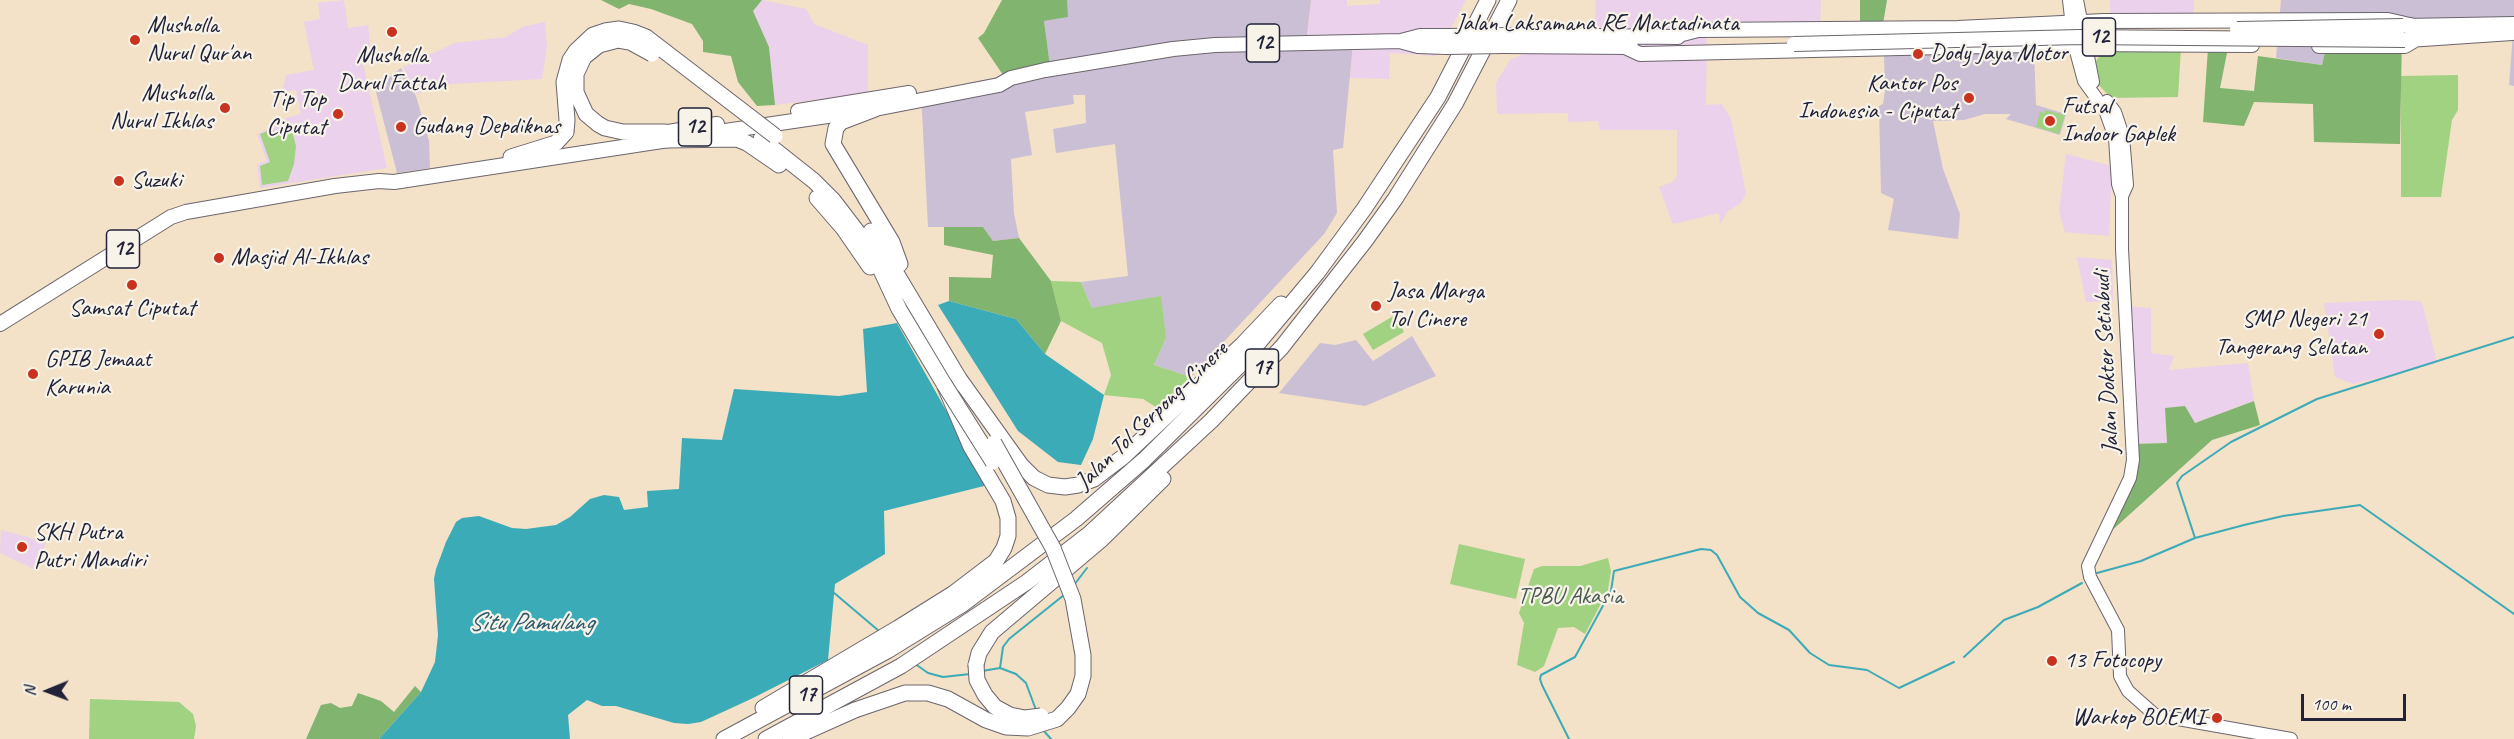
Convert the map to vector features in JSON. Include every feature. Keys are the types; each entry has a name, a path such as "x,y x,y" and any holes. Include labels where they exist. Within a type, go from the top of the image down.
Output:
{"highway":[{"name":"Jalan Tol Serpong–Cinere","path":"903,633 972,598 1076,519 1144,460 1239,366 1317,273 1364,209 1438,97 1488,0"},
{"name":"Jalan Tol Serpong–Cinere","path":"766,739 901,666 1027,582 1089,534 1211,421 1282,347 1371,233 1455,104 1509,0"},
{"path":"1623,46 1640,54 2080,44 2383,47 2405,46 2409,33 2388,20 2104,21 1958,28 1698,30 1671,37"},
{"path":"2103,44 2104,21"},
{"path":"2052,23 2056,29 2052,45"},
{"name":"12","path":"2409,33 2514,24"},
{"path":"511,157 556,143 566,132 564,82 570,60 593,35 605,30 619,29 633,32 662,48 768,138 845,214 872,251 900,309 986,449 1044,552 1063,603 1070,631 1074,674 1062,701 1052,711 1039,716 1025,718 1010,716 995,707 981,687 976,665 984,642 992,632 1130,513 1165,478 1211,421"},
{"name":"12","path":"1794,40 2514,33"},
{"name":"Jalan Laksamana RE Martadinata","path":"379,181 394,175 511,157 875,109 999,84 1011,78 1125,56 1215,45 1401,41 1420,36 1447,42 1671,37 1794,40"},
{"path":"790,739 855,710 904,693 928,693 948,699 986,720 1006,727 1028,729 1057,719 1078,694 1083,676 1083,656 1072,599 1064,575 1037,517 914,301 860,215 820,173 649,52 630,42 618,40 608,41 591,50 584,57 576,74 578,102 586,114 598,124 623,132 737,139 747,143 779,164 822,202 900,309"},
{"name":"Jalan Laksamana RE Martadinata","path":"1535,41 1623,46 1794,40"},
{"name":"Jalan Laksamana RE Martadinata","path":"0,324 171,217 186,212 275,195 379,181 394,182 999,77 1011,78"},
{"path":"875,109 842,122 836,128 833,144 892,242 914,301"},
{"path":"958,377 1021,465 1034,478 1048,485 1065,487 1094,479 1123,458 1242,345 1364,209"},
{"path":"715,739 789,691 903,633 996,561 1008,536 1008,518 1003,501 971,447 944,384"},
{"name":"17","path":"724,739 881,646"}],"main road":[{"path":"2068,0 2076,22"},
{"path":"2076,22 2077,0"},
{"name":"Jalan Dokter Setiabudi","path":"2076,22 2084,81 2105,110 2115,138 2118,184 2122,196 2122,249 2133,460 2130,478 2088,566 2090,577 2118,630 2120,676 2128,691 2155,716 2291,739"},
{"name":"Jalan Dokter Setiabudi","path":"2080,44 2095,86 2111,106 2119,121 2126,160 2127,185 2122,196"},
{"path":"2089,67 2096,51 2103,44"}],"shaded area":[{"path":"344,0 348,28 368,25 371,52 361,55 387,168 260,188 257,164 267,161 257,134 273,127 272,122 301,114 296,90 282,92 286,75 314,70 304,22 320,19 318,3"},
{"path":"762,0 806,9 814,24 868,45 868,93 775,105 769,47 753,11"},
{"path":"1067,0 1311,0 1306,43 1353,44 1343,148 1333,150 1337,213 1324,234 1191,377 1154,365 1166,338 1092,308 1081,282 1128,276 1115,144 1056,153 1053,129 1086,123 1085,95 1073,95 1074,104 1025,112 1032,155 1011,159 1014,213 1019,238 993,241 983,227 928,227 921,93 1050,66 1044,21 1067,17"},
{"path":"1311,0 1347,0 1347,6 1380,4 1380,0 1466,0 1436,56 1390,53 1389,79 1350,78 1353,44 1306,43"},
{"path":"1596,0 1821,0 1820,32 1707,27 1706,105 1722,104 1731,119 1746,193 1741,203 1728,211 1720,224 1719,213 1673,224 1659,187 1673,182 1677,175 1677,130 1600,130 1598,121 1568,122 1568,113 1497,114 1496,83 1510,60 1550,42 1594,42"},
{"path":"2110,0 2194,0 2194,15 2110,16"},
{"path":"2281,0 2514,0 2514,86 2509,85 2513,33 2330,36 2322,65 2276,58"},
{"path":"545,22 547,47 542,79 435,85 417,95 403,67 455,43 506,37 522,27"},
{"path":"2034,50 2036,105 2066,114 2060,135 2006,119 2011,114 1985,114 1964,120 1933,121 1943,169 1960,214 1958,239 1888,230 1894,199 1881,193 1879,106 1883,104 1885,91 1884,54"},
{"name":"Gudang Depdiknas","path":"401,68 416,96 429,141 430,168 397,173 375,88"},
{"path":"2066,154 2112,166 2109,236 2065,232 2059,211"},
{"path":"2077,257 2112,260 2113,301 2086,302"},
{"name":"SMP Negeri 21 Tangerang Selatan","path":"2420,301 2437,363 2353,384 2335,377 2324,303"},
{"path":"2123,306 2151,308 2151,353 2174,356 2169,370 2248,363 2254,401 2194,423 2165,408 2167,443 2132,444"},
{"path":"1412,336 1436,376 1365,406 1279,393 1320,343 1335,345 1356,340 1373,361"},
{"name":"SKH Putra Putri Mandiri","path":"1,530 46,542 38,571 0,553"}],"green space":[{"path":"601,0 762,0 753,11 769,47 775,105 757,106 738,82 731,56 703,52 703,41 692,24 651,9 629,4 619,9"},
{"path":"1002,0 1067,0 1068,17 1044,21 1050,66 1003,75 978,38 984,33"},
{"path":"1860,0 1887,0 1883,24 1860,25"},
{"path":"2402,34 2400,144 2314,142 2313,104 2254,102 2244,126 2203,122 2208,48 2228,48 2220,88 2254,91 2258,56 2322,65 2329,36"},
{"path":"2105,48 2181,48 2178,97 2111,98 2096,82 2094,64"},
{"path":"2458,75 2458,110 2452,120 2441,197 2401,197 2401,76"},
{"name":"Futsal Indoor Gaplek","path":"2045,110 2065,115 2059,134 2036,127 2040,112 2044,113"},
{"path":"273,129 276,136 292,131 296,146 294,164 288,181 262,185 260,166 270,162 260,134"},
{"path":"944,227 983,227 993,241 1019,238 1051,281 1061,321 1045,354 1016,319 949,301 949,277 991,278 993,255 944,245"},
{"path":"1051,281 1081,282 1092,308 1161,296 1166,338 1154,365 1191,377 1159,409 1143,399 1104,395 1111,375 1102,343 1061,321"},
{"path":"1395,315 1404,332 1373,350 1363,334"},
{"path":"2254,401 2260,425 2212,440 2098,543 2133,474 2132,444 2167,443 2165,408 2185,406 2195,423"},
{"path":"1459,544 1525,559 1516,599 1450,584"},
{"name":"TPBU Akasia","path":"1608,558 1611,571 1608,590 1585,634 1574,627 1558,628 1544,666 1535,672 1517,665 1524,623 1519,613 1534,569 1542,566 1580,566"},
{"path":"415,686 421,692 379,739 306,739 321,705 331,703 340,708 352,706 358,693 381,701 394,712"},
{"path":"90,699 179,702 193,714 196,726 194,739 89,739"}],"water":[{"path":"949,301 1016,319 1045,354 1104,395 1093,439 1081,465 1058,462 1018,431 938,305"},
{"name":"Situ Pamulang","path":"897,323 988,485 884,511 885,554 835,584 828,660 701,722 674,723 616,706 602,706 587,700 568,715 570,739 379,739 421,692 435,662 438,635 434,579 446,542 456,522 462,518 479,516 512,528 526,529 556,525 570,517 590,499 604,495 619,497 624,510 648,507 647,491 679,489 682,438 722,440 734,389 839,396 867,392 863,329"}],"waterway":[{"path":"2195,538 2177,483 2182,476 2231,442 2317,399 2514,337"},
{"path":"2097,573 2141,561 2195,538 2244,525 2283,516 2360,505 2514,614"},
{"path":"1569,739 1542,685 1541,675 1575,657 1611,591 1614,571 1701,549 1711,550 1717,555 1740,597 1758,613 1789,630 1810,653 1829,665 1867,670 1899,688 1954,662"},
{"path":"1074,585 1087,568"},
{"path":"1964,657 2004,620 2038,607 2082,583"},
{"path":"833,592 879,631"},
{"path":"1000,668 1003,647 1009,639 1064,595"},
{"path":"914,663 928,673 943,677 970,674"},
{"path":"982,671 1000,668 1016,674 1026,683 1036,710"},
{"path":"1043,730 1051,739"}],"place":[{"name":"Musholla Darul Fattah","path":"392,32"},
{"name":"Musholla Nurul Qur'an","path":"135,40"},
{"name":"Dody Jaya Motor","path":"1918,54"},
{"name":"Kantor Pos Indonesia - Ciputat","path":"1969,98"},
{"name":"Musholla Nurul Ikhlas","path":"225,108"},
{"name":"Tip Top Ciputat","path":"338,114"},
{"name":"Futsal Indoor Gaplek","path":"2050,121"},
{"name":"Gudang Depdiknas","path":"401,127"},
{"name":"Suzuki","path":"119,181"},
{"name":"Masjid Al-Ikhlas","path":"219,258"},
{"name":"Samsat Ciputat","path":"132,285"},
{"name":"Jasa Marga Tol Cinere","path":"1376,306"},
{"name":"SMP Negeri 21 Tangerang Selatan","path":"2379,334"},
{"name":"GPIB Jemaat Karunia","path":"33,374"},
{"name":"SKH Putra Putri Mandiri","path":"22,547"},
{"name":"13 Fotocopy","path":"2052,661"},
{"name":"Warkop BOEMI","path":"2217,718"}]}
